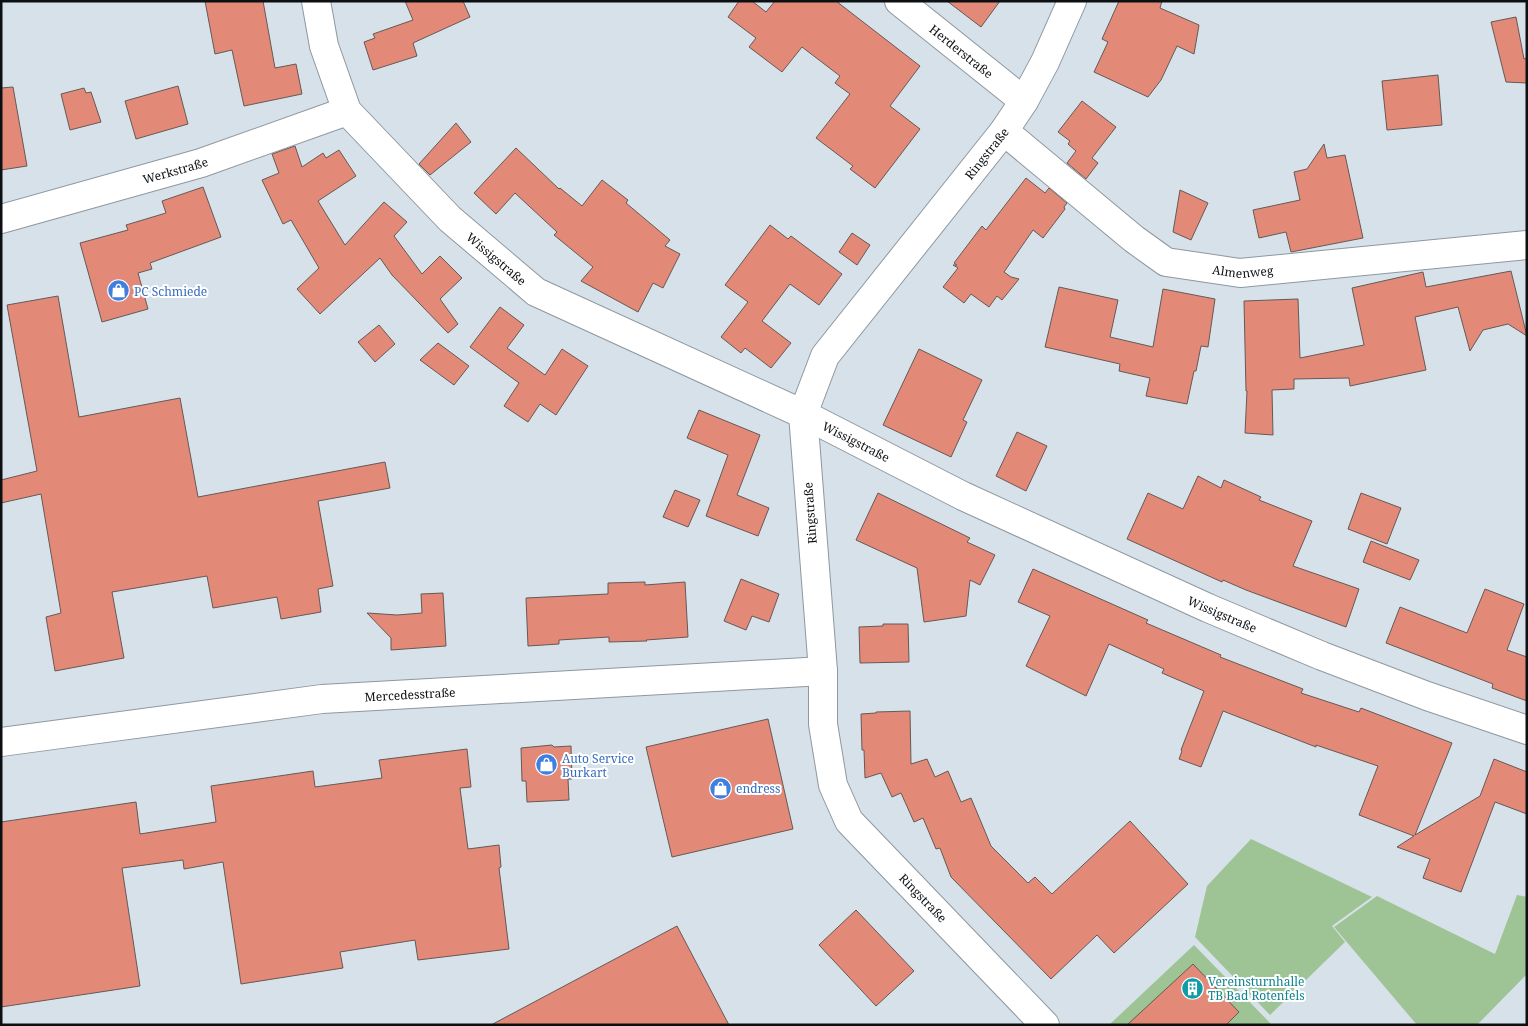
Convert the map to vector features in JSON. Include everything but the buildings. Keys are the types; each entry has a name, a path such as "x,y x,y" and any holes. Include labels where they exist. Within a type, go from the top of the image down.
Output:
{"street":[{"name":"Wissigstraße","path":"316,1 324,46 347,111 450,219 536,292 803,414 963,496 1208,608 1339,663 1427,696 1527,730"},
{"name":"Herderstraße","path":"899,1 1024,101"},
{"name":"Ringstraße","path":"1045,1025 849,821 833,785 823,724 823,671 803,414 825,356 1004,131 1024,101 1045,62 1072,1"},
{"name":"Werkstraße","path":"1,219 201,163 347,111"},
{"name":"Almenweg","path":"1004,131 1134,239 1166,262 1240,273 1527,245"},
{"name":"Mercedesstraße","path":"1,742 322,699 823,671"}],"green space":[{"path":"1251,839 1372,897 1332,926 1345,942 1270,1015 1195,937 1207,886"},
{"path":"1517,895 1527,897 1527,974 1477,1025 1417,1025 1334,927 1377,896 1495,954"},
{"path":"1194,945 1272,1025 1109,1025"}],"place":[{"name":"PC Schmiede","path":"118,291"},
{"name":"Auto Service Burkart","path":"546,765"},
{"name":"endress","path":"720,788"},
{"name":"Vereinsturnhalle TB Bad Rotenfels","path":"1192,988"}]}
